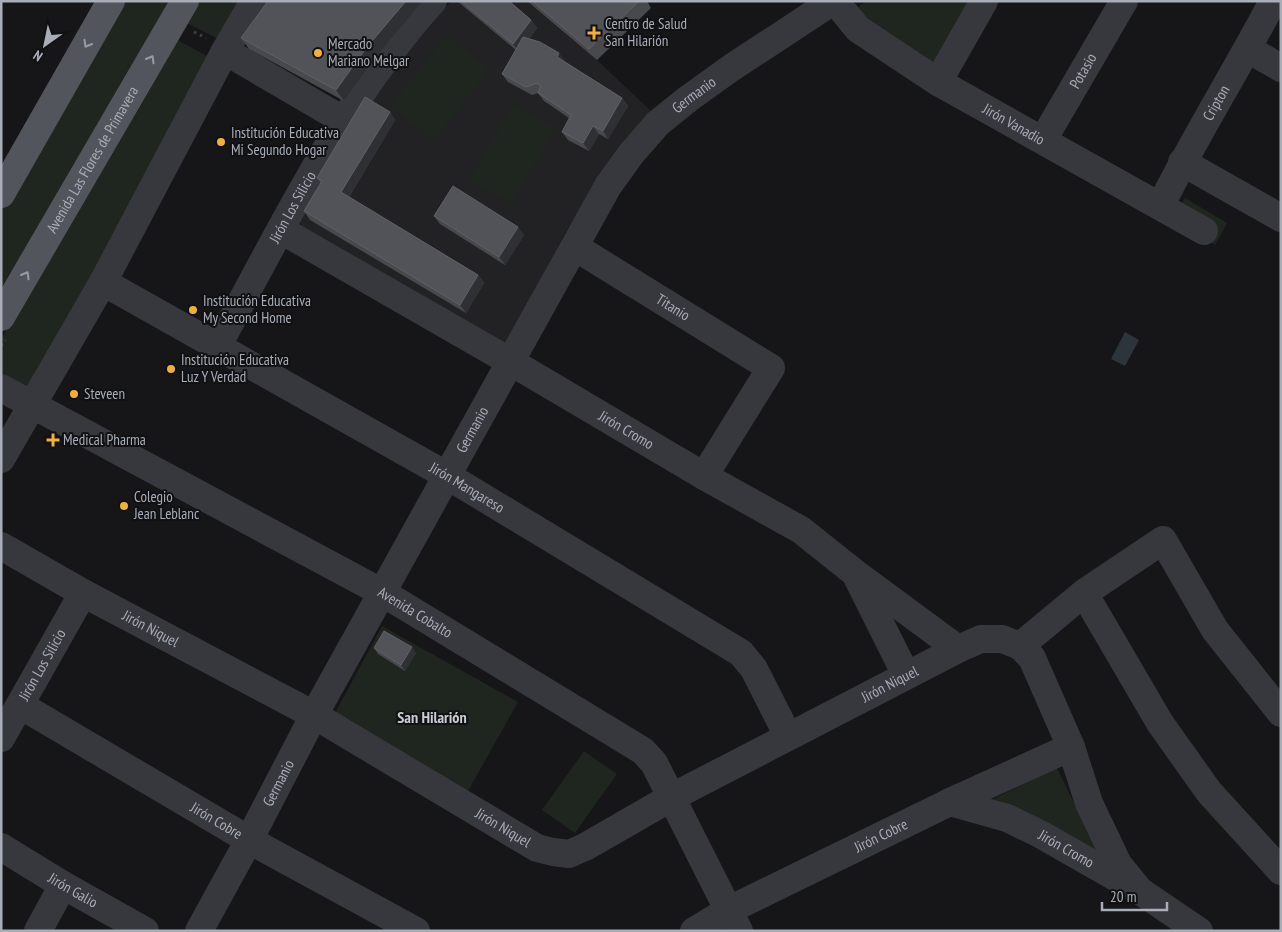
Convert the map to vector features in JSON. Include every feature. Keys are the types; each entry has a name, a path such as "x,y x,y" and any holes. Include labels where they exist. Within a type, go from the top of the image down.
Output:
{"main road":[{"path":"1,194 112,1"},
{"name":"Avenida Las Flores de Primavera","path":"1,317 179,11"}],"street":[{"path":"1,459 103,282 225,51 254,1"},
{"name":"Jirón Los Silicio","path":"216,347 343,120 432,1"},
{"name":"Jirón Vanadio","path":"834,1 858,29 938,82 1204,231"},
{"name":"Germanio","path":"199,931 314,715 608,186 631,154 658,123 688,98 834,1"},
{"path":"938,82 984,1"},
{"name":"Potasio","path":"1043,140 1124,1"},
{"name":"Cripton","path":"1160,205 1182,162 1248,50 1273,1"},
{"path":"1248,50 1281,68"},
{"path":"225,51 343,120"},
{"path":"1182,162 1281,218"},
{"name":"Jirón Cromo","path":"281,230 511,362 704,476 801,530 855,573 958,649"},
{"name":"Titanio","path":"575,246 771,368 704,476"},
{"name":"Jirón Mangareso","path":"103,282 446,475 741,653 754,669 788,736"},
{"name":"Avenida Cobalto","path":"1,388 382,593 643,750 654,763 734,920"},
{"path":"1140,891 1118,864 1089,802 1071,747 1032,658 1020,646 1084,593 1163,540 1215,630 1281,713"},
{"name":"Jirón Niquel","path":"1,546 83,593 314,715 536,848 569,854 788,736 958,649 982,640 1002,639 1020,646"},
{"path":"855,573 906,676"},
{"name":"Jirón Los Silicio","path":"1,738 83,593"},
{"path":"1084,593 1160,722 1209,792 1281,871"},
{"name":"Jirón Cobre","path":"20,705 249,840 416,931"},
{"name":"Jirón Cobre","path":"694,931 734,920 950,802 1071,747"},
{"name":"Jirón Cromo","path":"950,802 1007,818 1040,834 1140,891 1199,931"},
{"name":"Jirón Galio","path":"1,847 63,885 145,931"},
{"path":"38,931 63,885"}],"path":[{"path":"179,11 225,51"}],"shaded area":[{"path":"119,1 173,1 1,300 1,204"},
{"path":"198,1 243,1 222,41 185,22"},
{"path":"451,1 527,1 597,60 652,112 568,228 501,353 302,231 301,222 320,185 373,98 399,63"},
{"path":"866,1 976,1 933,84 854,10"},
{"path":"447,35 490,70 433,141 390,106"},
{"path":"176,39 212,59 32,386 25,390 1,377 1,339"},
{"path":"513,104 555,129 511,204 469,180"},
{"path":"1185,198 1227,223 1215,245 1173,220"},
{"path":"1125,332 1139,340 1125,366 1111,359"},
{"path":"382,626 518,702 463,800 327,728"},
{"path":"584,751 617,774 575,833 542,810"},
{"path":"1057,768 1104,864 991,800"}],"building":[{"name":"Mercado Mariano Melgar","path":"268,1 406,1 367,47 336,90 241,38"},
{"path":"461,1 509,1 531,20 513,44"},
{"name":"Centro de Salud San Hilarión","path":"532,1 639,1 589,49"},
{"path":"523,37 540,42 559,53 557,57 622,98 603,131 593,126 583,143 562,132 571,115 538,93 541,86 537,83 526,87 502,74"},
{"path":"365,97 390,112 341,192 478,275 460,305 304,211 322,181 317,178"},
{"path":"453,186 518,227 499,257 434,216"},
{"path":"384,631 412,647 401,665 374,648"}],"place":[{"name":"Centro de Salud San Hilarión","path":"594,33"},
{"name":"Mercado Mariano Melgar","path":"318,53"},
{"name":"Institución Educativa Mi Segundo Hogar","path":"221,142"},
{"name":"Institución Educativa My Second Home","path":"193,310"},
{"name":"Institución Educativa Luz Y Verdad","path":"171,369"},
{"name":"Steveen","path":"74,394"},
{"name":"Medical Pharma","path":"53,440"},
{"name":"Colegio Jean Leblanc","path":"124,506"}],"district":[{"name":"San Hilarión","path":"432,717"}]}
